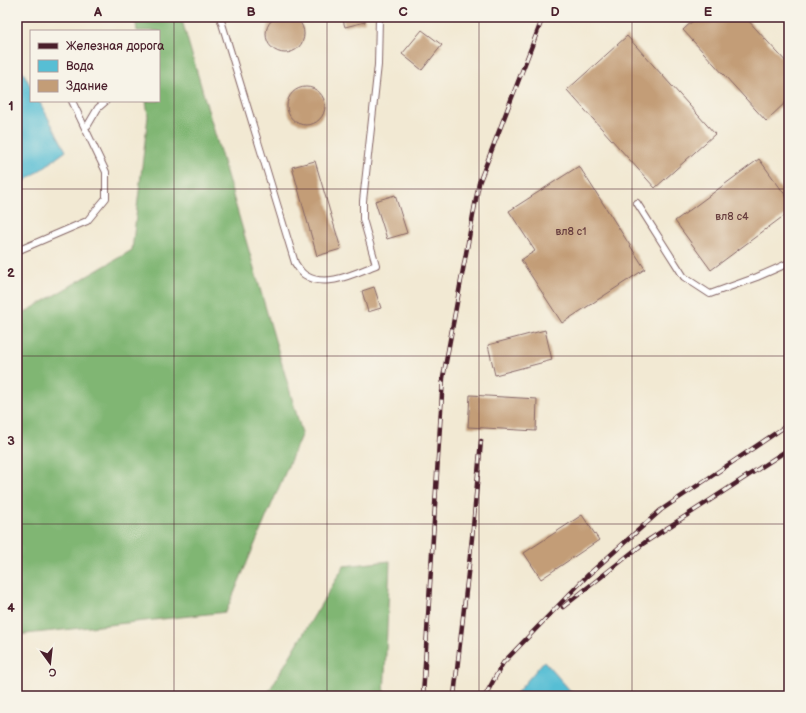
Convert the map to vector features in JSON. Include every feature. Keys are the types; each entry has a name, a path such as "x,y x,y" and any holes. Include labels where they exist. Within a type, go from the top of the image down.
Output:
{"lane":[{"path":"220,17 295,263 304,275 318,281 337,279 376,265 363,219 363,201 378,65 379,17"},
{"path":"17,251 87,221 106,198 106,172 72,102"},
{"path":"88,125 98,108 105,102"},
{"path":"637,203 684,277 710,294 757,277 789,263"}],"green space":[{"path":"135,17 181,17 302,433 226,612 17,635 17,317 132,250 148,116 146,102 160,102 160,30 137,30"},
{"path":"390,561 384,696 266,696 344,566"}],"water":[{"path":"17,61 30,85 30,102 40,102 66,151 17,187"},
{"path":"544,661 575,696 514,696"}],"building":[{"path":"285,15 298,21 304,34 298,47 285,53 272,47 266,34 272,21"},
{"path":"342,17 364,17 365,22 345,27"},
{"path":"697,17 745,17 789,65 789,99 766,121 683,30"},
{"path":"422,30 442,45 422,70 402,54"},
{"path":"627,36 715,134 655,188 567,90"},
{"path":"302,87 310,87 317,90 322,95 325,106 322,117 317,122 310,125 302,125 295,122 290,117 287,110 287,102 290,95 295,90"},
{"path":"759,159 789,200 789,212 711,270 675,221"},
{"path":"315,161 341,249 317,256 292,167"},
{"path":"579,166 645,269 562,323 521,260 535,251 509,211"},
{"path":"395,195 407,233 387,239 375,201"},
{"path":"374,287 381,308 368,312 362,291"},
{"path":"545,330 552,360 495,375 488,345"},
{"path":"470,395 537,399 536,431 468,427"},
{"path":"582,515 599,540 541,579 524,553"}],"railway":[{"path":"423,696 443,378 479,183 543,17"},
{"path":"485,696 503,663 587,576 661,510 789,424"},
{"path":"454,696 472,538 481,441"},
{"path":"563,607 644,543 789,449"}]}
